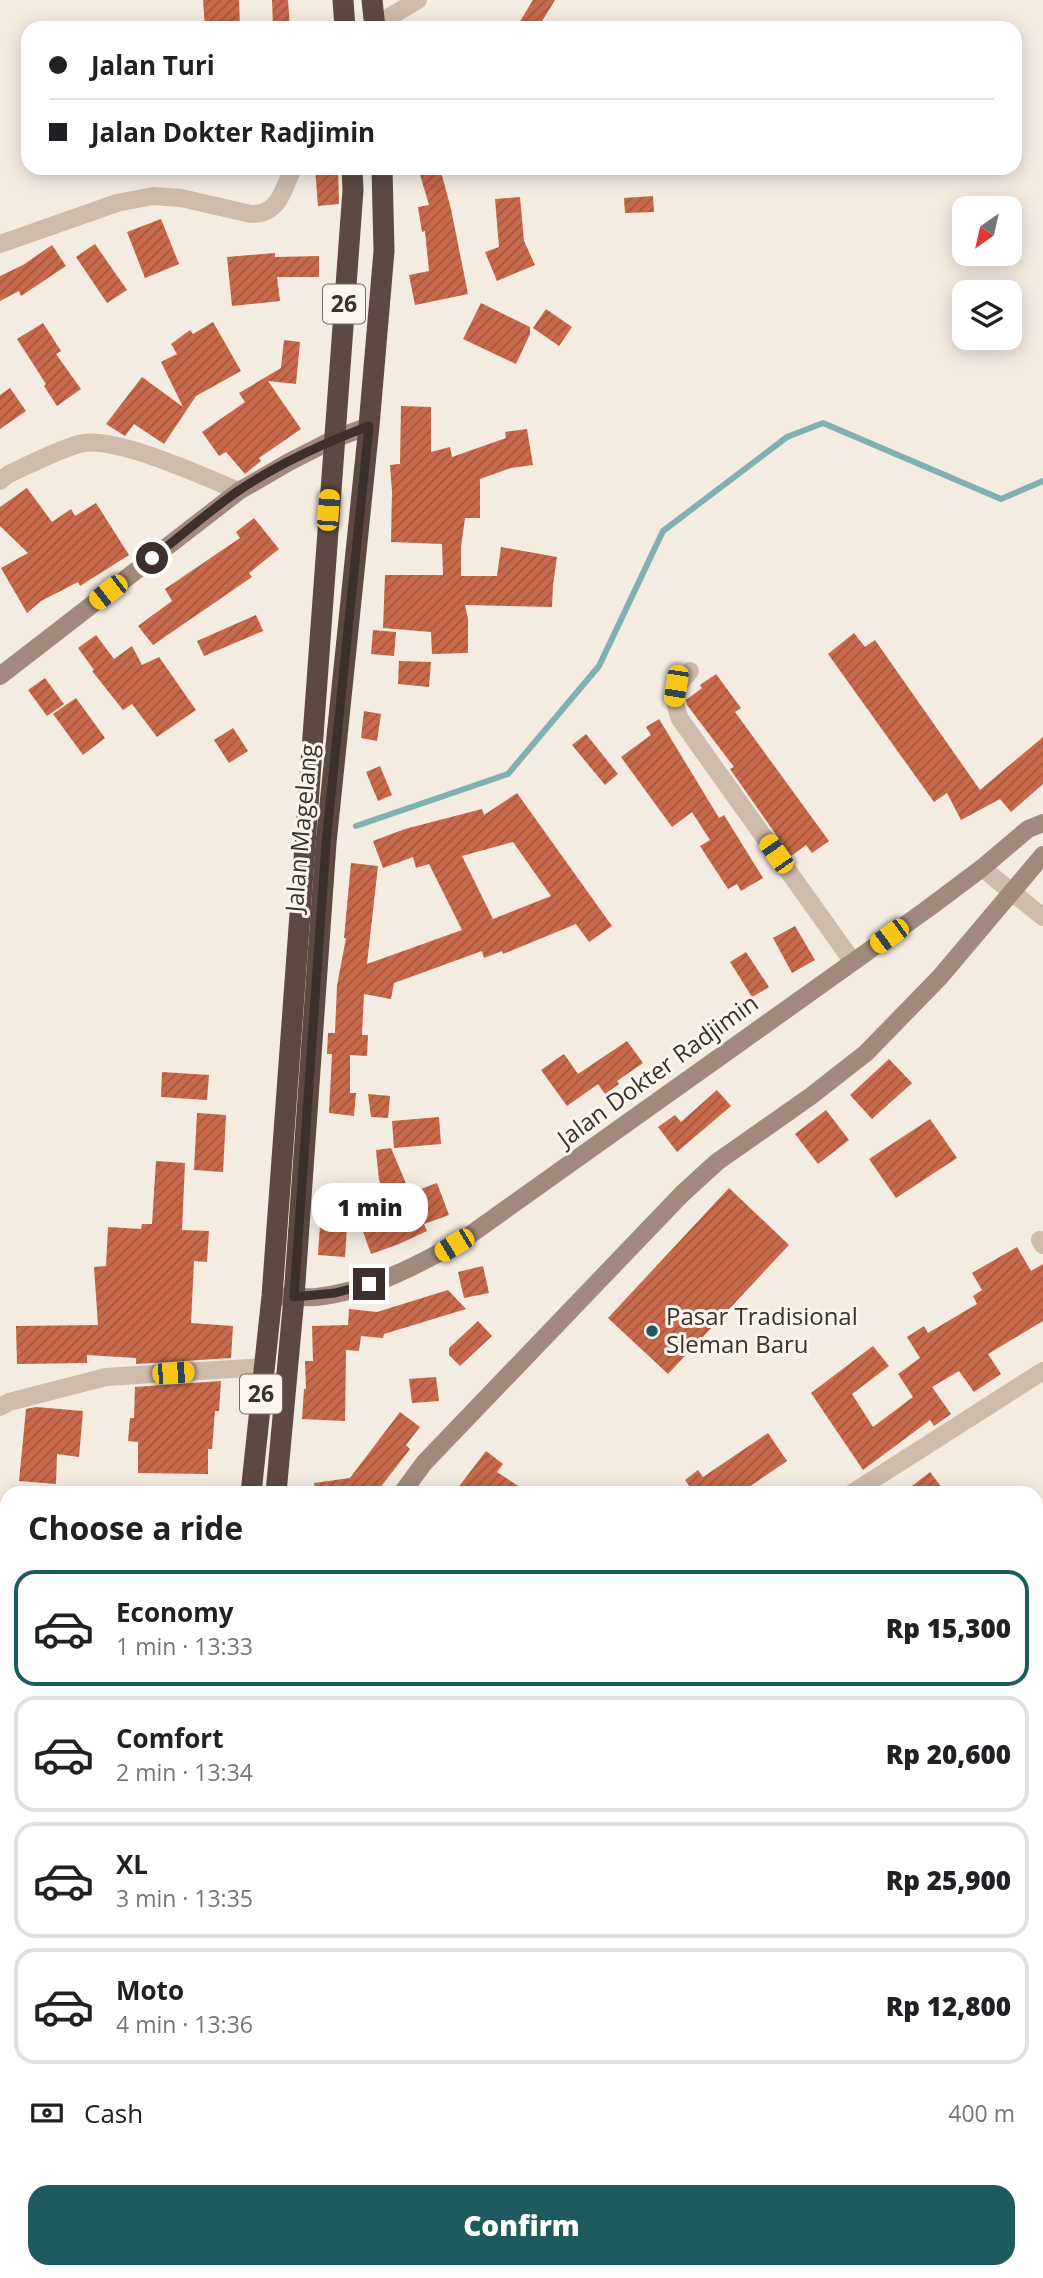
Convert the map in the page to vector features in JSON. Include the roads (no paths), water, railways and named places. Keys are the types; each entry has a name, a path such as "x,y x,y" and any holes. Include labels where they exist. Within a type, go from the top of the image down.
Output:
{"highway":[{"path":"343,0 344,21"},
{"path":"372,0 374,21"},
{"name":"Jalan Magelang","path":"252,1486 272,1296 352,175"},
{"name":"Jalan Magelang","path":"277,1486 294,1297 326,843 369,426 384,251 382,175"}],"main road":[{"path":"0,676 239,491 334,439 369,426"},
{"name":"Jalan Dokter Radjimin","path":"272,1296 335,1293 384,1279 458,1242 493,1220 853,962 982,868 1028,829 1043,823"},
{"path":"407,1486 424,1463 682,1194 717,1162 811,1096 866,1052 940,977 1043,855"}],"street":[{"path":"384,21 418,0"},
{"path":"0,244 117,203 153,196 181,198 251,214 262,214 275,206 290,175"},
{"path":"3,473 81,443 110,445 137,451 239,491"},
{"path":"690,671 676,686 674,703 680,719 853,962"},
{"path":"982,868 1043,917"},
{"path":"0,1407 9,1402 106,1377 264,1367"},
{"path":"878,1486 1043,1371"}],"waterway":[{"path":"356,826 508,774 599,666 663,531 787,437 823,423 1001,499 1043,481"}],"place":[{"name":"Pasar Tradisional Sleman Baru","path":"652,1331"}]}
